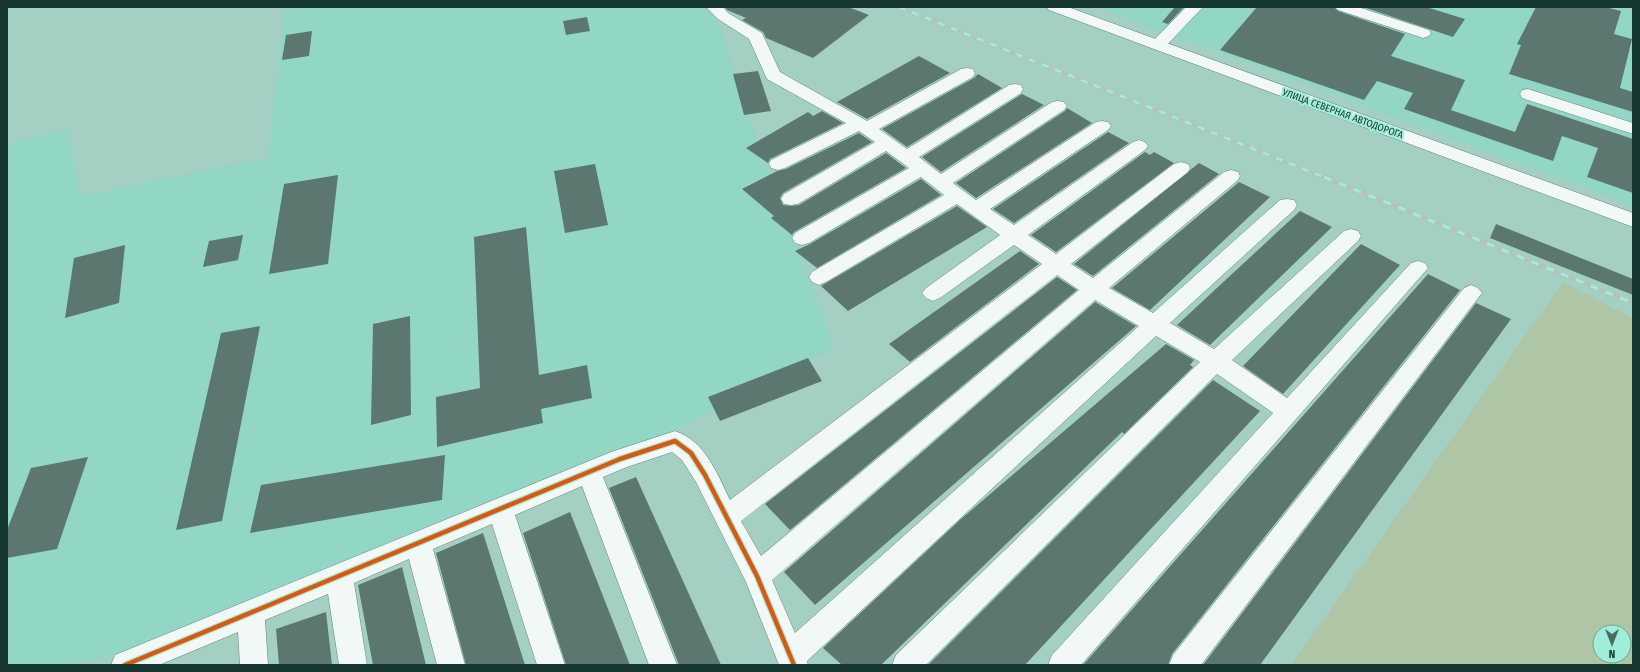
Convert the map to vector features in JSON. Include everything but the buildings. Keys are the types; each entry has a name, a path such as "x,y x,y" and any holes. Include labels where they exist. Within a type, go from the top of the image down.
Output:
{"main road":[{"path":"714,7 723,16 756,36 772,75 862,126 922,168 976,209 1056,264 1094,289 1216,361 1289,412"},
{"path":"1158,45 1195,7"},
{"path":"1343,7 1423,32"},
{"name":"УЛИЦА СЕВЕРНАЯ АВТОДОРОГА","path":"1062,8 1158,45 1633,220"},
{"path":"778,164 862,126 967,73"},
{"path":"906,157 1016,90"},
{"path":"1528,94 1633,129"},
{"path":"941,182 1058,106"},
{"path":"976,209 1102,126"},
{"path":"791,199 887,143"},
{"path":"933,294 1139,146"},
{"path":"802,238 922,168"},
{"path":"726,518 1181,168"},
{"path":"757,576 1094,289 1231,176"},
{"path":"819,277 958,195"},
{"path":"125,665 620,459 675,441 691,453 705,475 757,576 792,661 1155,324 1288,205"},
{"path":"906,665 1216,361 1351,236"},
{"path":"1062,665 1418,268"},
{"path":"1183,665 1471,293"},
{"path":"589,472 663,665"},
{"path":"500,509 550,665"},
{"path":"418,543 451,665"},
{"path":"339,576 353,665"},
{"path":"251,613 254,665"}],"shaded area":[{"path":"315,7 705,7 718,23 753,130 834,347 659,438 150,648 64,665 7,665 7,144 67,129 80,196 268,158 284,11"},
{"path":"1097,7 1620,7 1633,11 1633,205"},
{"path":"1563,282 1633,318 1633,665 1291,665"}],"railway":[{"path":"899,7 1326,178"},
{"path":"1324,177 1633,303"}],"cycle path":[{"path":"125,665 620,459 675,441 691,453 705,475 757,576 794,665"}]}
